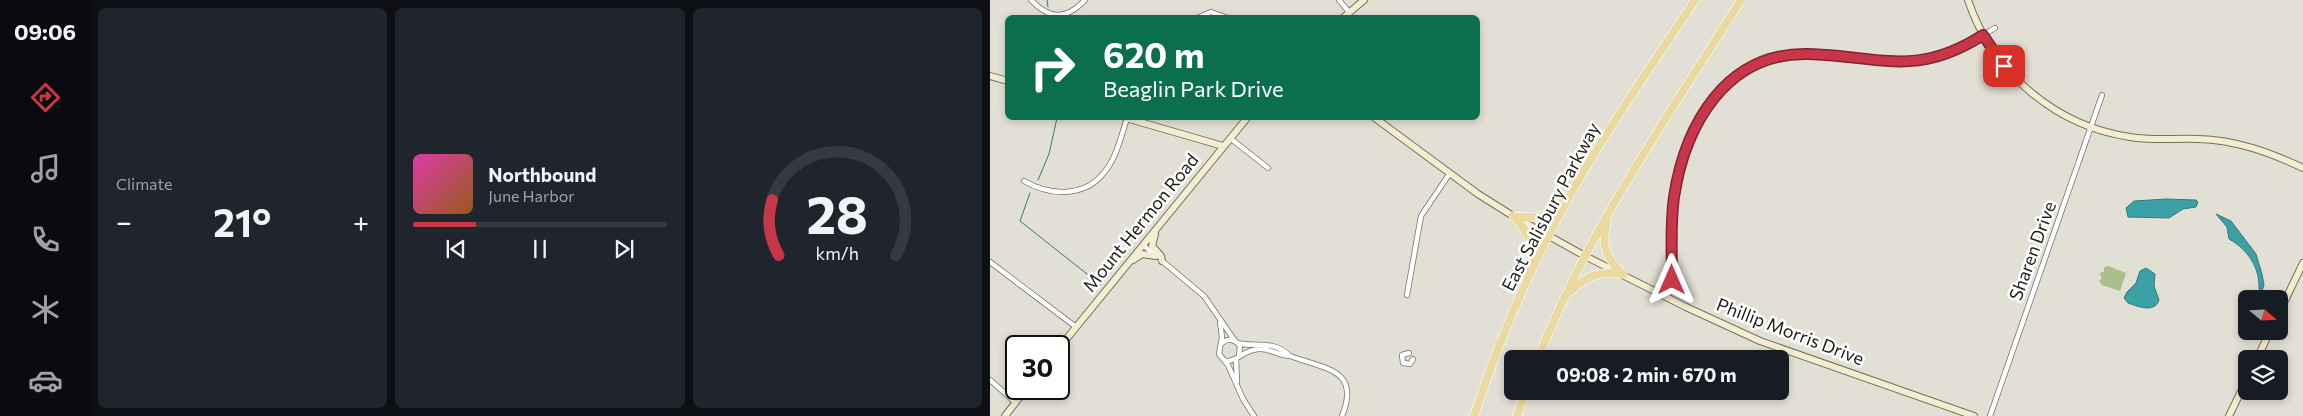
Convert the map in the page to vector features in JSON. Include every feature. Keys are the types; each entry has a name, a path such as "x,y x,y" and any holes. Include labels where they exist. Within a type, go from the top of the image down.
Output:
{"main road":[{"path":"1346,15 1364,0"},
{"name":"East Salisbury Parkway","path":"1474,416 1503,336 1548,237 1611,126 1695,0"},
{"path":"1542,350 1565,297 1611,206 1741,0"},
{"path":"1968,0 1983,35 2004,66 2030,93 2057,112 2092,128 2141,139 2198,139 2236,143 2270,153 2303,168"},
{"path":"990,76 1005,80"},
{"path":"1134,120 1223,146"},
{"name":"Mount Hermon Road","path":"1070,335 1245,120"},
{"name":"Phillip Morris Drive","path":"1377,120 1513,216 1548,237 1667,297 1760,340 1974,416"},
{"path":"1513,216 1531,219 1544,216 1556,208 1574,189"},
{"path":"1611,206 1604,244 1608,258 1622,274"},
{"path":"1513,216 1530,240 1532,251 1527,281"},
{"path":"1156,229 1152,246 1161,256 1162,261"},
{"path":"1128,264 1142,254 1156,256"},
{"path":"2288,294 2303,262"},
{"path":"1565,297 1583,280 1597,273 1622,274"},
{"path":"2230,416 2238,398"},
{"path":"1517,416 1523,400"},
{"path":"1005,416 1015,402"}],"street":[{"path":"1031,0 1046,12 1060,15 1070,12 1085,0"},
{"path":"1340,0 1349,12"},
{"path":"1204,15 1211,12 1220,15"},
{"path":"1667,297 1672,280 1673,205 1681,168 1702,114 1728,82 1752,67 1780,57 1814,54 1889,62 1916,62 1941,56 1995,28"},
{"name":"Sharen Drive","path":"1990,416 2102,96"},
{"path":"1024,180 1041,190 1052,192 1068,192 1089,185 1102,176 1108,166 1126,120"},
{"path":"1230,138 1268,168"},
{"path":"1407,295 1421,216 1450,173"},
{"path":"1142,245 1200,292 1236,342 1240,350 1237,386"},
{"path":"990,262 1076,327"},
{"path":"1219,318 1222,332 1219,354 1226,361 1237,386 1254,416"},
{"path":"1222,343 1228,340 1267,344 1286,352 1290,356"},
{"path":"1226,361 1238,357 1249,350 1259,348 1290,356 1334,372 1344,380 1349,394 1342,416"},
{"path":"1409,353 1402,356 1402,361 1408,364 1413,359"},
{"path":"990,380 1015,402"}],"green space":[{"path":"2108,266 2126,273 2120,291 2102,285 2099,281 2102,278 2100,275 2101,272 2104,272 2104,267"}],"water":[{"path":"2196,200 2198,202 2196,207 2183,209 2169,218 2128,217 2126,208 2134,201"},
{"path":"2216,214 2231,221 2256,254 2264,285 2262,290 2259,289 2255,266 2247,253 2229,239 2227,227"},
{"path":"2146,268 2155,274 2154,286 2159,300 2154,307 2150,308 2128,303 2124,298 2136,283 2140,271"}],"waterway":[{"path":"1047,0 1048,7"},
{"path":"1038,180 1049,154 1057,120"},
{"path":"1030,193 1020,221 1101,285"}],"route":[{"path":"1672,280 1673,205 1681,168 1702,114 1728,82 1736,76 1761,62 1798,54 1889,62 1922,61 1948,53 1983,35 2004,66"}]}
